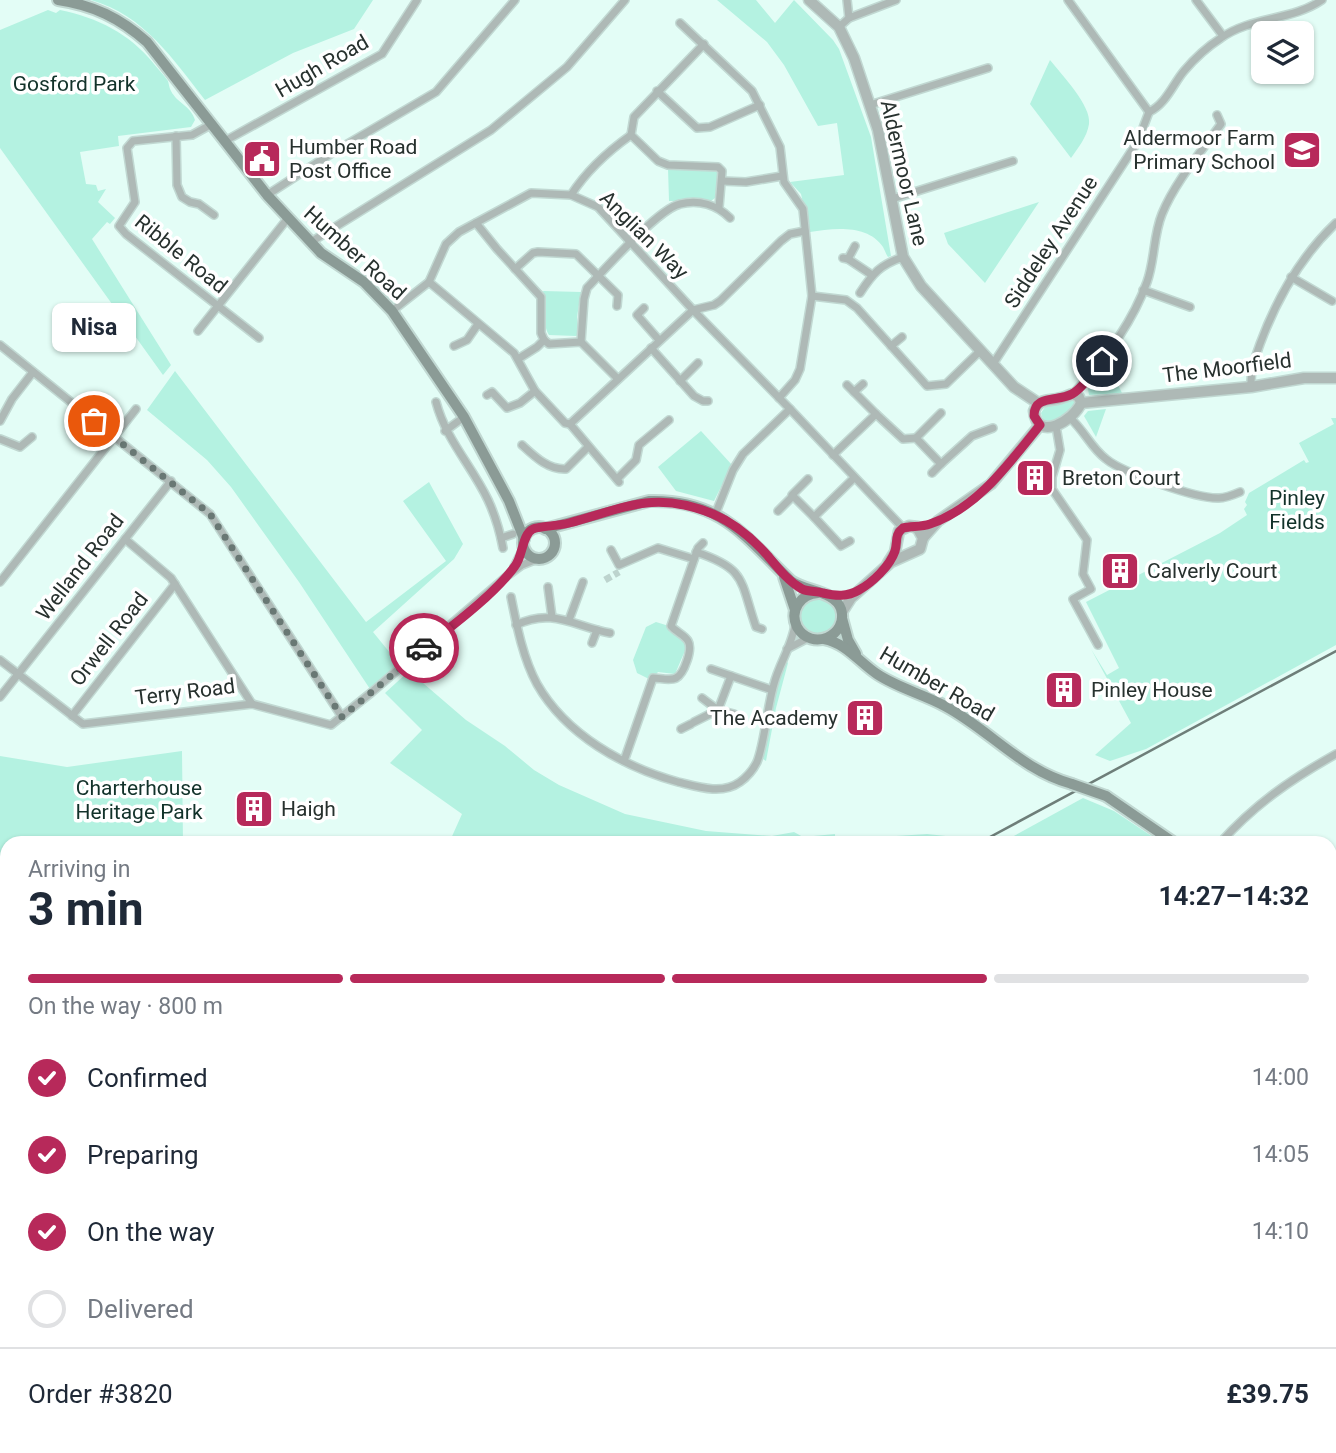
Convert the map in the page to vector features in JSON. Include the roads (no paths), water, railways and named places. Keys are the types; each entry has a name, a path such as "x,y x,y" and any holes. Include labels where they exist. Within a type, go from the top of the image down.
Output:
{"main road":[{"name":"Humber Road","path":"58,0 108,13 129,26 158,52 267,195 321,253 364,282 392,311 464,417 509,501 524,543"},
{"name":"Humber Road","path":"509,501 527,523 541,528"},
{"path":"579,521 564,531 555,542 551,554 545,558 537,559 528,554 524,543 529,531 579,521 606,511 649,501 675,502 715,515 750,538 800,587 823,594 838,603 842,615 835,632 824,639 808,638 799,630 782,572"},
{"path":"541,528 552,534 555,542"},
{"path":"795,610 806,596 823,594"},
{"name":"Humber Road","path":"842,615 848,640 860,660"},
{"name":"Humber Road","path":"824,639 835,641 893,684 944,705 962,716 1035,770 1106,796 1164,836"}],"street":[{"name":"Hugh Road","path":"225,141 382,54 417,0"},
{"path":"267,195 436,92 515,0"},
{"path":"311,242 491,130 567,67 625,0"},
{"name":"Aldermoor Lane","path":"809,0 839,27 850,47 880,138 904,257 921,286 980,351 1014,387 1038,403"},
{"path":"847,0 849,18"},
{"path":"839,27 849,18 896,0"},
{"path":"1068,0 1149,112 1160,106 1196,57 1223,36 1265,18 1300,12 1322,0"},
{"path":"1196,0 1223,36"},
{"path":"680,23 747,84 780,147 782,177 803,209 812,296 800,369 795,380 779,398"},
{"path":"571,195 589,170 631,135 634,117 704,44"},
{"path":"870,105 988,68"},
{"path":"657,91 697,128 710,127 760,105"},
{"name":"Siddeley Avenue","path":"993,363 1138,141 1149,112"},
{"path":"1073,394 1079,397 1081,403 1070,418 1049,428 1040,425 1034,416 1038,403 1073,394 1107,355 1143,290 1167,203 1221,124 1217,115"},
{"path":"212,124 198,133 176,136 177,185 182,197 199,204 214,215"},
{"path":"631,135 659,161 668,165 718,167 722,171 719,207"},
{"name":"Ribble Road","path":"176,136 129,144 135,202 120,228 259,338"},
{"path":"892,199 1013,161"},
{"path":"722,181 746,182 782,177"},
{"name":"Anglian Way","path":"392,311 429,282 446,244 459,232 531,193 571,195 587,200 598,207 833,455"},
{"path":"581,342 585,293 658,217 680,204 698,203 719,207 730,218"},
{"path":"198,331 288,218"},
{"path":"476,223 541,297 541,333 544,340 550,344 581,342 618,379"},
{"path":"1251,387 1252,372 1266,328 1291,277 1315,244 1336,223"},
{"path":"570,424 693,310 720,301 780,241 790,233 805,231"},
{"path":"855,246 846,258 872,275"},
{"path":"515,269 536,253 574,253 618,295 617,306"},
{"path":"860,293 872,275 885,264 904,257"},
{"path":"1291,277 1332,301"},
{"path":"429,282 509,348 535,391 565,423 570,424 618,481 636,460 639,445 669,419"},
{"path":"1143,290 1190,307"},
{"path":"812,296 846,300 857,308 927,386 946,384 980,351"},
{"path":"644,308 637,315 659,340"},
{"path":"454,346 467,340 478,324"},
{"path":"891,346 902,337"},
{"path":"518,359 537,348 544,340"},
{"path":"0,345 210,514 342,717 507,576 522,565 537,559"},
{"path":"651,348 694,396 708,401"},
{"path":"680,381 698,363"},
{"path":"0,421 33,372"},
{"name":"The Moorfield","path":"1081,403 1251,387 1304,378 1336,378"},
{"path":"854,392 863,384"},
{"path":"847,385 903,439 915,438 941,413"},
{"path":"487,395 492,392 508,408 520,403 535,391"},
{"path":"436,402 446,430 488,500 503,548"},
{"path":"0,582 136,409"},
{"path":"715,515 733,470 743,454 790,409"},
{"path":"876,414 833,455 854,478 908,527 921,533 923,538"},
{"path":"446,430 464,417"},
{"path":"1070,418 1080,426 1100,455 1114,465 1194,495 1220,498 1240,492"},
{"path":"842,615 860,590 885,567 920,548 923,538 938,521 991,484 1040,425"},
{"path":"1056,426 1060,450 1052,477 1052,489 1087,540 1083,575 1091,589 1073,598 1098,645"},
{"path":"932,473 972,436 993,428"},
{"path":"0,439 20,447 32,437"},
{"path":"915,438 941,464"},
{"path":"522,445 538,459 559,470 566,470 588,447"},
{"path":"814,517 854,478"},
{"path":"778,511 808,479"},
{"name":"Welland Road","path":"0,697 171,481"},
{"path":"793,496 841,550 850,541"},
{"path":"885,567 892,556 896,536 908,527 938,521"},
{"path":"501,538 513,534"},
{"path":"125,539 171,578 252,704"},
{"path":"507,576 520,559 524,543"},
{"path":"624,761 653,678 675,678 680,675 686,661 690,645 688,640 671,626 695,556 703,543"},
{"path":"896,544 907,554"},
{"path":"611,550 619,569 659,548 719,560 729,565 742,581 756,627 762,629"},
{"path":"719,560 726,552"},
{"path":"569,620 583,582"},
{"name":"Orwell Road","path":"72,716 175,584"},
{"path":"548,587 552,617"},
{"path":"823,594 841,596 860,590"},
{"path":"512,597 516,625 527,662 538,685 558,713 598,746 624,761 659,777 718,789 734,786 756,766 772,690 795,623"},
{"path":"516,625 552,617 610,633"},
{"path":"592,643 597,630"},
{"path":"786,649 808,638"},
{"name":"Terry Road","path":"0,660 86,724 252,704 328,725 342,717"},
{"path":"711,669 772,690"},
{"path":"681,729 718,710 731,676"},
{"path":"702,698 718,710 734,713"},
{"path":"1227,836 1278,788 1336,754"}],"tunnel":[{"path":"605,580 619,572"}],"railway":[{"path":"992,836 1336,651"}],"place":[{"name":"Aldermoor Farm Primary School","path":"1302,150"},
{"name":"Humber Road Post Office","path":"262,159"},
{"name":"Nisa","path":"94,421"},
{"name":"Breton Court","path":"1035,478"},
{"name":"Calverly Court","path":"1120,571"},
{"name":"Pinley House","path":"1064,690"},
{"name":"The Academy","path":"865,718"},
{"name":"Haigh","path":"254,809"}],"park label":[{"name":"Gosford Park","path":"74,84"},
{"name":"Pinley Fields","path":"1297,510"},
{"name":"Charterhouse Heritage Park","path":"139,800"}]}
